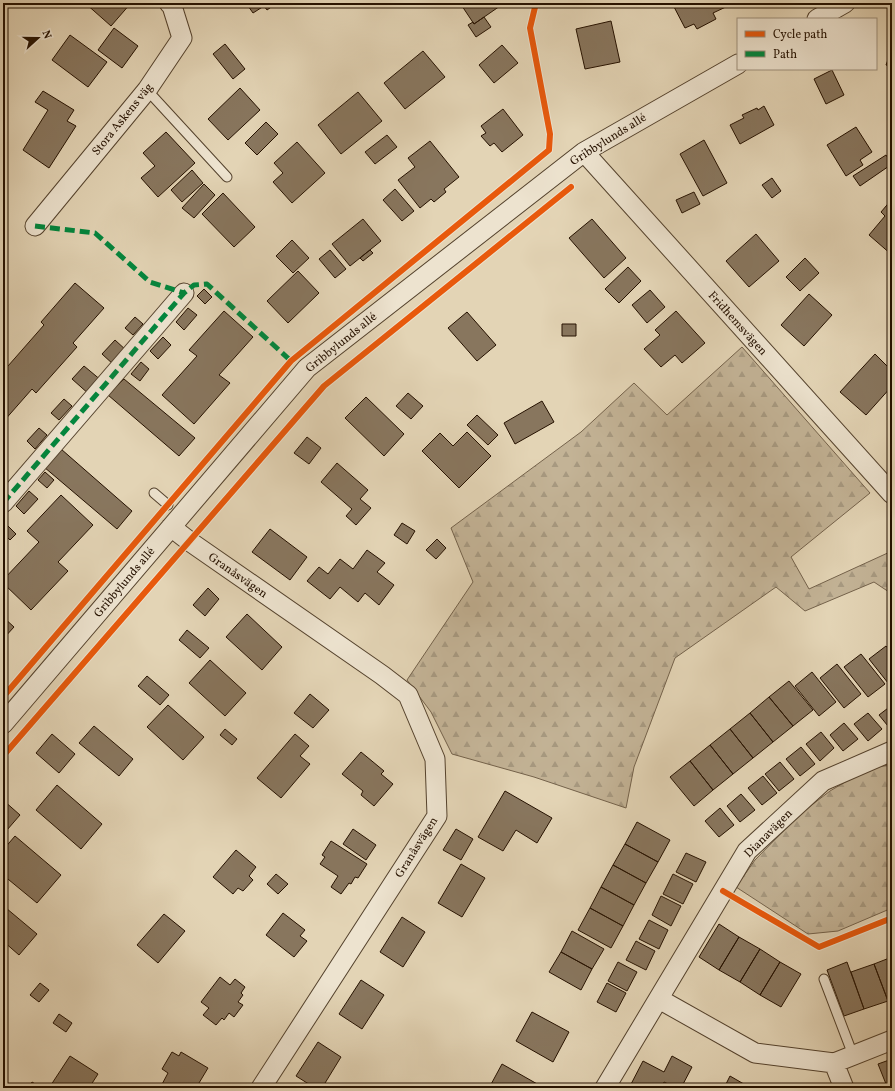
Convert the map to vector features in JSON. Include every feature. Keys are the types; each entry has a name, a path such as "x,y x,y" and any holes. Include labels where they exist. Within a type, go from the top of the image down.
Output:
{"street":[{"name":"Stora Askens väg","path":"35,226 147,90 182,38 172,6 169,3"},
{"path":"819,18 845,3"},
{"name":"Gribbylunds allé","path":"3,724 307,368 584,152 737,65"},
{"name":"Fridhemsvägen","path":"584,152 892,494"},
{"path":"3,503 184,293"},
{"name":"Granåsvägen","path":"171,527 375,670 408,695 435,759 437,816 261,1088"},
{"name":"Dianavägen","path":"605,1088 747,851 823,781 892,751"},
{"path":"659,999 755,1053 834,1063 892,1040"},
{"path":"834,1063 844,1088"}],"lane":[{"path":"147,90 227,177"},
{"path":"154,493 168,505"},
{"path":"824,979 853,1055"}],"green space":[{"path":"742,347 870,493 791,557 809,589 892,551 892,594 874,582 805,611 776,587 675,658 634,767 626,808 534,777 452,754 431,712 407,680 473,582 451,528 581,432 634,383 667,415"},
{"path":"888,765 892,776 892,908 838,931 808,934 736,887 755,860 800,814 830,791 867,769"}],"building":[{"path":"85,3 131,3 111,26"},
{"path":"246,3 277,3 267,10 264,6 253,13"},
{"path":"460,3 498,3 500,6 474,24"},
{"path":"672,3 729,3 730,5 713,13 716,19 697,29 694,24 685,28"},
{"path":"484,17 491,27 476,37 468,25 473,22 474,24"},
{"path":"611,21 620,62 585,69 576,29"},
{"path":"114,28 138,46 122,68 98,50"},
{"path":"70,35 107,62 88,87 52,60"},
{"path":"225,44 245,69 233,79 213,54"},
{"path":"502,45 518,63 494,83 479,65"},
{"path":"892,49 892,67 886,65"},
{"path":"423,51 445,77 405,109 384,83"},
{"path":"832,70 844,95 826,104 814,79"},
{"path":"240,88 260,110 228,140 208,119"},
{"path":"43,91 74,110 67,121 76,126 49,168 23,150 48,110 35,102"},
{"path":"358,92 382,121 341,154 318,125"},
{"path":"764,106 774,125 740,144 730,125 744,118 742,115 757,108 758,110"},
{"path":"503,109 523,135 502,152 494,143 490,146 481,136 486,133 481,126"},
{"path":"266,122 278,134 257,155 245,143"},
{"path":"856,127 872,152 860,160 863,165 846,176 827,145"},
{"path":"166,132 195,163 158,197 141,178 155,166 143,153"},
{"path":"387,135 397,147 375,164 365,152"},
{"path":"704,140 727,183 703,196 680,154"},
{"path":"430,141 459,177 444,189 446,192 434,202 431,199 420,208 398,180 415,167 408,158"},
{"path":"297,142 325,173 292,203 273,182 283,173 274,163"},
{"path":"886,155 892,164 860,186 853,176"},
{"path":"192,170 203,183 182,202 171,190"},
{"path":"772,178 781,191 772,198 762,185"},
{"path":"204,184 215,195 194,218 182,208"},
{"path":"395,189 414,211 402,221 383,200"},
{"path":"694,192 700,204 682,213 676,200"},
{"path":"223,193 255,227 234,247 202,214"},
{"path":"892,199 892,255 869,235 885,216 881,212"},
{"path":"363,219 381,241 350,266 332,244"},
{"path":"592,219 626,258 604,278 569,238"},
{"path":"756,234 779,261 749,287 726,261"},
{"path":"292,240 309,258 293,273 276,256"},
{"path":"330,250 346,269 335,278 319,259"},
{"path":"370,250 373,253 363,261 360,258"},
{"path":"805,258 819,273 800,291 786,277"},
{"path":"628,267 641,281 619,303 605,289"},
{"path":"298,271 319,293 288,323 267,301"},
{"path":"75,283 104,308 73,343 77,347 36,393 32,389 3,422 4,363 8,366 44,325 41,322"},
{"path":"204,289 212,297 205,304 197,296"},
{"path":"650,290 665,307 647,323 632,305"},
{"path":"809,294 832,315 804,346 781,325"},
{"path":"188,308 197,315 184,330 176,322"},
{"path":"224,311 253,337 219,375 230,383 194,424 162,395 197,356 189,350"},
{"path":"676,311 705,343 682,363 675,355 661,367 644,349 660,335 655,330"},
{"path":"467,312 496,345 477,361 448,328"},
{"path":"135,317 143,324 133,335 125,328"},
{"path":"562,324 576,324 576,336 562,336"},
{"path":"163,337 171,345 158,359 150,351"},
{"path":"115,340 127,351 114,365 102,354"},
{"path":"875,354 892,371 892,386 866,415 840,392"},
{"path":"141,362 149,369 140,381 131,374"},
{"path":"84,366 102,381 90,395 72,379"},
{"path":"124,379 195,438 179,456 108,395"},
{"path":"408,393 423,406 411,419 396,406"},
{"path":"366,397 404,434 384,456 345,418"},
{"path":"64,399 72,406 59,420 51,413"},
{"path":"542,401 554,422 515,444 504,423"},
{"path":"477,415 498,435 488,445 467,425"},
{"path":"39,428 47,435 35,449 27,441"},
{"path":"467,432 491,456 459,488 422,451 440,433 453,446"},
{"path":"307,437 321,448 309,464 294,453"},
{"path":"61,449 132,511 117,529 44,467"},
{"path":"337,463 368,490 360,499 371,508 356,525 346,516 352,509 321,482"},
{"path":"45,472 54,480 47,488 38,480"},
{"path":"29,491 38,499 24,514 16,506"},
{"path":"61,495 93,525 58,562 68,571 31,610 3,583 3,580 39,542 27,531"},
{"path":"4,522 16,534 10,540 3,533"},
{"path":"402,523 415,531 407,544 394,535"},
{"path":"270,529 307,557 290,580 252,552"},
{"path":"437,539 446,548 436,559 426,550"},
{"path":"367,550 385,563 377,572 394,585 379,605 365,593 358,602 340,587 330,599 307,581 319,567 328,574 340,559 353,569"},
{"path":"208,588 219,599 205,616 193,605"},
{"path":"247,614 282,647 262,670 226,637"},
{"path":"3,617 14,627 3,639"},
{"path":"187,630 209,648 200,658 179,640"},
{"path":"886,646 892,653 892,688 869,659"},
{"path":"861,654 885,684 868,697 844,667"},
{"path":"210,660 246,693 225,716 189,683"},
{"path":"837,664 861,694 844,708 820,678"},
{"path":"812,672 836,702 819,716 795,686"},
{"path":"147,676 169,695 160,705 138,686"},
{"path":"789,681 813,710 793,726 769,697"},
{"path":"310,694 329,710 313,728 294,713"},
{"path":"769,697 793,726 773,742 750,713"},
{"path":"168,705 204,737 183,760 147,727"},
{"path":"892,705 892,731 879,715"},
{"path":"750,713 773,742 753,758 730,729"},
{"path":"868,713 882,729 868,741 854,724"},
{"path":"844,723 858,739 843,751 830,735"},
{"path":"94,726 133,759 119,776 79,743"},
{"path":"225,729 237,739 232,745 220,735"},
{"path":"730,729 753,758 733,774 710,745"},
{"path":"821,732 834,748 820,761 806,744"},
{"path":"52,734 75,754 59,773 36,753"},
{"path":"295,734 309,746 300,756 310,764 281,798 257,778"},
{"path":"710,745 733,774 713,790 690,761"},
{"path":"801,747 815,764 800,776 786,759"},
{"path":"361,752 384,771 381,774 393,784 374,806 361,795 363,791 342,774"},
{"path":"690,761 713,790 694,806 670,777"},
{"path":"780,762 794,779 779,791 765,774"},
{"path":"763,776 777,793 762,805 748,788"},
{"path":"57,785 102,824 81,849 36,810"},
{"path":"505,791 552,818 537,843 516,830 503,851 478,837"},
{"path":"741,794 755,810 740,822 727,806"},
{"path":"3,800 20,815 7,830 3,826"},
{"path":"720,808 734,825 719,837 705,821"},
{"path":"637,822 670,840 658,862 625,844"},
{"path":"353,829 376,845 366,860 343,844"},
{"path":"456,829 473,839 461,860 443,850"},
{"path":"15,836 61,875 37,903 3,875 3,850"},
{"path":"331,841 367,864 358,878 355,877 351,884 349,883 341,894 331,887 338,876 320,864 325,857 322,855"},
{"path":"625,844 658,862 646,883 613,865"},
{"path":"236,850 256,867 249,876 253,880 243,891 238,888 233,894 213,877"},
{"path":"686,853 706,862 696,882 676,872"},
{"path":"461,864 485,878 462,917 438,903"},
{"path":"613,865 646,883 634,905 601,887"},
{"path":"276,874 288,884 278,894 267,884"},
{"path":"673,874 693,884 683,904 663,894"},
{"path":"601,887 634,905 623,926 590,908"},
{"path":"661,896 681,906 671,926 652,915"},
{"path":"6,908 37,934 19,955 3,941 3,911"},
{"path":"590,908 623,926 611,948 578,930"},
{"path":"283,913 305,930 300,936 307,941 294,957 266,935"},
{"path":"164,914 185,931 158,963 137,945"},
{"path":"402,917 425,932 403,967 380,952"},
{"path":"649,920 668,930 659,949 639,939"},
{"path":"719,924 739,937 719,970 699,957"},
{"path":"572,931 604,949 592,969 561,952"},
{"path":"739,937 760,949 740,982 719,970"},
{"path":"636,941 655,951 646,970 626,960"},
{"path":"760,949 780,962 760,995 740,982"},
{"path":"561,952 592,969 581,990 549,972"},
{"path":"892,957 892,999 888,1001 874,964"},
{"path":"618,962 637,972 627,991 608,981"},
{"path":"780,962 801,974 781,1007 760,995"},
{"path":"847,962 864,1009 844,1016 827,970"},
{"path":"874,964 888,1001 864,1009 851,972"},
{"path":"220,977 230,985 235,979 245,987 241,993 243,995 238,1002 243,1005 234,1017 229,1013 224,1020 222,1018 216,1025 203,1015 209,1008 201,1002"},
{"path":"361,980 384,995 362,1029 339,1014"},
{"path":"40,983 49,990 39,1002 30,995"},
{"path":"607,983 626,993 616,1012 597,1002"},
{"path":"532,1012 569,1032 553,1062 516,1041"},
{"path":"59,1014 72,1023 66,1032 53,1023"},
{"path":"318,1042 341,1057 322,1088 315,1088 296,1076"},
{"path":"172,1052 179,1056 181,1052 208,1068 196,1088 160,1088 168,1073 162,1069"},
{"path":"70,1056 98,1074 89,1088 49,1088"},
{"path":"672,1056 692,1067 681,1088 676,1088 664,1082 661,1088 629,1088 643,1061 664,1072"},
{"path":"892,1059 892,1088 875,1088 886,1084 878,1064"},
{"path":"502,1064 539,1085 538,1088 489,1088"},
{"path":"730,1076 749,1087 749,1088 724,1088"},
{"path":"32,1082 42,1088 28,1088"}],"marked path":[{"path":"35,226 95,233 150,282 184,293"},
{"path":"3,503 184,293 194,285 207,284 291,361"}],"cycle path":[{"path":"3,697 291,361 549,150 550,134 530,28 536,3"},
{"path":"3,756 324,386 571,187"},
{"path":"723,891 819,947 892,918"}]}
